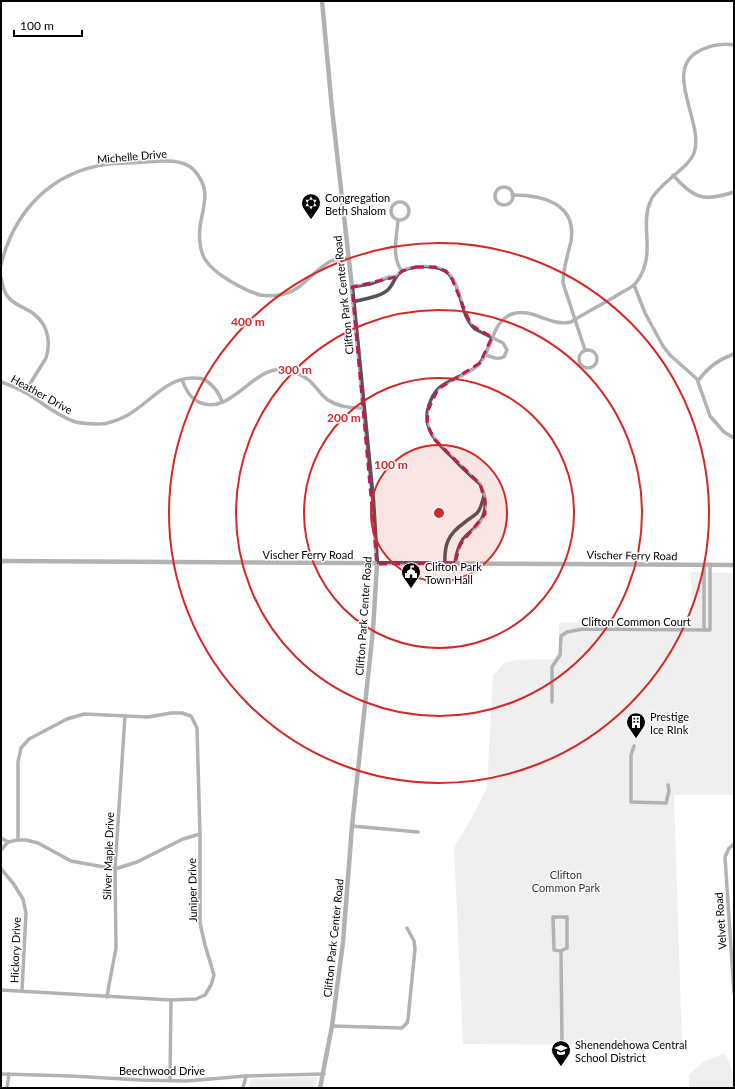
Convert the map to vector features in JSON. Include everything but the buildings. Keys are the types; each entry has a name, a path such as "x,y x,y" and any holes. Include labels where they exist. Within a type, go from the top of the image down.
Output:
{"street":[{"name":"Clifton Park Center Road","path":"320,1088 324,1074 332,1026 343,942 352,826 373,638 377,564 373,500 322,1"},
{"path":"455,563 460,544 485,514 486,507 480,484 434,439 429,431 427,418 430,403 438,389 446,382 464,374 476,366 486,355 492,337 500,322 511,314 529,313 566,323 634,285 646,261 646,214 651,201 660,188 691,158 694,153 694,127 684,88 683,78 685,68 689,59 696,52 720,43 734,45"},
{"name":"Michelle Drive","path":"1,265 9,238 17,223 34,201 56,183 83,170 108,164 157,161 186,164 194,170 202,182 206,193 206,200 200,227 200,239 203,256 213,270 240,287 262,295 272,296 288,293 294,291 328,263 338,259 349,258"},
{"path":"673,175 684,188 692,194 699,196 711,198 734,192"},
{"path":"503,187 510,190 512,195 509,203 503,205 498,202 495,197 498,190 503,187"},
{"path":"512,195 528,195 542,198 566,213 572,231 569,251 563,273 563,284 585,350"},
{"path":"398,220 405,219 409,214 410,208 403,201 394,203 391,208 392,214 398,220 396,262 402,271"},
{"path":"353,302 385,292 394,284 396,277 402,271 423,266 435,267 446,271 458,289 465,312 471,325 475,329 503,343 507,350 504,357 497,359 486,355"},
{"path":"352,287 370,284 389,277 396,277"},
{"path":"1,278 4,290 9,298 35,315 44,325 48,338 48,352 46,358 25,392"},
{"path":"634,285 645,313 663,346 670,355 698,381 710,416 724,432 734,438"},
{"path":"585,350 591,350 596,353 597,363 592,367 583,367 580,362 580,354 585,350"},
{"path":"698,381 707,369 715,363 734,354"},
{"path":"182,380 188,393 194,399 202,404 214,405 235,395 258,376 270,371 285,370 295,372 304,377 311,382 320,393 343,407 363,408"},
{"name":"Heather Drive","path":"1,382 25,392 62,416 74,422 84,424 110,423 127,416 168,385 190,378 201,378 207,381 222,401"},
{"path":"445,564 445,547 447,542 456,530 477,513 481,507 484,495"},
{"name":"Vischer Ferry Road","path":"1,562 734,565"},
{"path":"704,565 704,630"},
{"name":"Clifton Common Court","path":"552,702 552,667 560,655 560,636 568,632 583,629 710,630 710,565"},
{"name":"Juniper Drive","path":"1,990 22,990 107,997 171,1000 196,999 205,995 211,985 214,975 200,923 200,834 197,728 191,716 185,713 125,716"},
{"path":"18,840 18,762 21,748 25,743 29,739 67,718 78,715 92,714 125,716"},
{"name":"Silver Maple Drive","path":"107,997 116,948 115,868 125,716"},
{"path":"634,746 631,755 631,802 666,803 669,791 668,785"},
{"path":"352,826 418,832"},
{"path":"1,850 8,842 26,840 38,843 71,861 115,868 137,862 183,839 200,834"},
{"path":"1,838 8,842"},
{"name":"Velvet Road","path":"734,844 729,848 725,857 734,993"},
{"name":"Hickory Drive","path":"1,869 13,883 23,899 26,913 22,990"},
{"path":"554,917 567,917 567,948 560,951 554,950 554,917"},
{"path":"728,920 734,920"},
{"path":"332,1026 402,1028 407,1023 415,949 414,941 407,928"},
{"path":"559,1049 562,1046 560,951"},
{"path":"170,1081 171,1000"},
{"name":"Beechwood Drive","path":"1,1074 186,1081 246,1076 324,1074"},
{"path":"7,1088 9,1074"},
{"path":"243,1088 246,1076"}],"highlighted area":[{"path":"416,267 435,267 446,271 452,279 471,325 492,337 480,363 438,389 428,410 427,424 434,439 480,484 485,501 485,514 460,545 455,563 377,564 352,287 396,277 402,271"}],"green space":[{"name":"Clifton Common Park","path":"691,572 734,573 734,795 674,795 682,1045 463,1044 454,847 474,814 487,787 493,676 504,663 516,660 553,659 560,651 559,623 692,619"},
{"path":"725,1053 734,1075 734,1088 689,1088 689,1075 703,1062"},
{"path":"318,1077 316,1088 249,1088 251,1079"}],"place":[{"name":"Congregation Beth Shalom","path":"311,220"},
{"name":"Clifton Park Town Hall","path":"411,589"},
{"name":"Prestige Ice RInk","path":"636,739"},
{"name":"Shenendehowa Central School District","path":"561,1067"}]}
